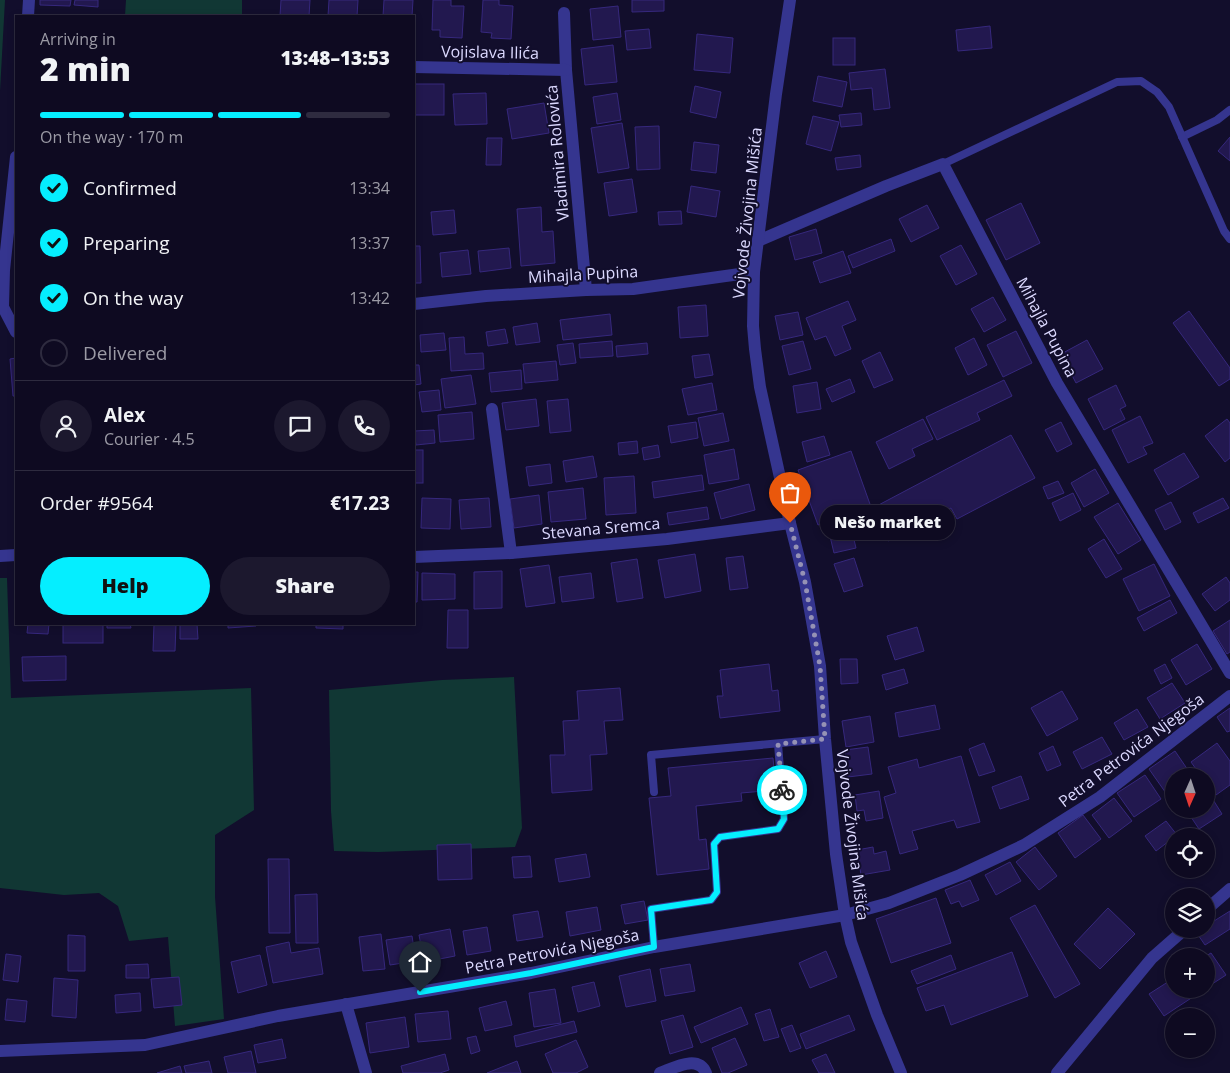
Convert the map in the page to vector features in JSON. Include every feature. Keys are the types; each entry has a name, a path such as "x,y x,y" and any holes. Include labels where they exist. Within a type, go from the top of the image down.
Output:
{"street":[{"path":"28,15 29,0"},
{"name":"Vojvode Živojina Mišića","path":"790,0 776,94 754,272 753,326 755,349 760,387 805,582 820,666 836,854 845,914 851,942 877,1015 901,1073"},
{"name":"Vladimira Rolovića","path":"564,13 566,70 586,290"},
{"name":"Vojislava Ilića","path":"415,67 566,70"},
{"path":"758,241 886,186 943,164"},
{"name":"Mihajla Pupina","path":"943,164 1057,383 1230,673"},
{"path":"15,166 4,270 3,307 15,330"},
{"name":"Mihajla Pupina","path":"415,304 486,296 633,289 754,272"},
{"path":"492,409 511,553"},
{"name":"Stevana Sremca","path":"415,558 511,553 667,539 790,523"},
{"path":"0,556 15,555"},
{"name":"Petra Petrovića Njegoša","path":"0,1051 145,1045 278,1016 531,973 654,947 845,914 889,903 960,876 1024,845 1100,797 1230,696"},
{"path":"1215,902 1230,890"},
{"path":"1057,1073 1152,958 1175,938"},
{"path":"346,1004 366,1073"},
{"path":"660,1073 687,1063 697,1063 704,1067 706,1073"}],"lane":[{"path":"943,164 1117,82 1141,81 1157,92 1169,107 1224,231 1230,239"},
{"path":"1182,137 1217,120 1230,110"},
{"path":"654,792 651,755 825,739"},
{"path":"654,947 651,909 711,900 717,892 714,844 720,837 778,829 784,819 778,744"}],"green space":[{"path":"0,0 5,0 0,91"},
{"path":"126,0 242,0 242,15 125,15"},
{"path":"0,578 7,578 11,698 251,688 254,810 215,835 215,897 224,1019 175,1026 168,937 129,941 118,906 99,893 64,895 0,888"},
{"path":"514,677 522,828 515,847 378,852 334,851 331,811 329,690 442,680"}],"building":[{"path":"40,0 71,0 70,6 40,5"},
{"path":"75,0 98,0 98,7 74,5"},
{"path":"281,0 310,0 309,15 280,15"},
{"path":"329,0 358,0 357,15 328,15"},
{"path":"384,0 413,0 412,15 383,15"},
{"path":"433,0 451,0 451,6 464,6 462,38 440,37 440,30 432,30"},
{"path":"483,0 499,0 499,5 513,6 511,39 491,38 492,33 481,32"},
{"path":"632,0 664,0 664,11 632,12"},
{"path":"618,6 621,37 593,40 590,9"},
{"path":"990,26 992,48 958,51 956,30"},
{"path":"649,29 651,48 627,50 625,31"},
{"path":"697,34 733,38 730,73 694,70"},
{"path":"833,38 855,38 855,65 833,65"},
{"path":"613,45 617,82 585,85 581,49"},
{"path":"885,69 890,108 874,110 872,88 851,90 849,73"},
{"path":"818,76 847,82 842,107 813,101"},
{"path":"415,84 444,84 444,115 415,115"},
{"path":"695,86 721,92 716,118 690,112"},
{"path":"486,93 487,124 455,125 453,94"},
{"path":"617,93 621,120 597,124 593,97"},
{"path":"544,103 549,133 512,139 507,109"},
{"path":"861,113 862,125 841,127 839,115"},
{"path":"813,116 839,122 831,151 806,144"},
{"path":"622,123 629,168 598,173 591,128"},
{"path":"659,126 660,169 637,170 635,127"},
{"path":"1230,137 1230,161 1218,151"},
{"path":"487,138 502,138 501,165 486,165"},
{"path":"694,142 719,145 716,173 691,170"},
{"path":"860,155 861,167 837,170 835,158"},
{"path":"632,179 637,212 609,216 604,183"},
{"path":"691,186 720,191 716,217 687,212"},
{"path":"1021,203 1040,243 1006,260 986,220"},
{"path":"927,205 939,228 911,242 899,219"},
{"path":"541,207 542,232 553,231 555,263 521,266 517,209"},
{"path":"454,210 456,233 433,235 431,212"},
{"path":"681,211 682,224 659,225 658,212"},
{"path":"816,229 822,253 795,260 789,237"},
{"path":"891,239 895,251 853,268 848,256"},
{"path":"961,245 977,274 956,285 940,256"},
{"path":"415,246 420,246 421,283 415,283"},
{"path":"509,248 511,268 480,272 478,251"},
{"path":"468,250 471,274 442,277 440,253"},
{"path":"843,251 851,273 820,283 813,262"},
{"path":"993,297 1006,320 984,332 971,309"},
{"path":"848,301 856,320 842,326 851,349 835,356 826,336 815,340 806,318"},
{"path":"706,305 708,336 680,338 678,307"},
{"path":"1189,311 1230,368 1230,379 1219,386 1173,323"},
{"path":"798,312 803,335 780,340 775,316"},
{"path":"610,314 612,335 563,340 560,320"},
{"path":"537,323 540,342 516,345 513,327"},
{"path":"505,329 508,343 488,346 486,332"},
{"path":"1016,331 1032,363 1003,377 987,345"},
{"path":"444,333 446,350 421,352 420,335"},
{"path":"464,337 465,354 483,353 484,369 451,371 449,338"},
{"path":"974,338 987,365 968,375 955,348"},
{"path":"1087,340 1103,369 1076,383 1061,354"},
{"path":"612,341 613,356 580,358 579,344"},
{"path":"803,341 811,369 789,375 782,346"},
{"path":"573,343 576,363 560,365 557,345"},
{"path":"647,343 648,354 617,357 616,346"},
{"path":"880,352 893,380 874,388 862,361"},
{"path":"709,354 713,375 695,378 692,356"},
{"path":"15,358 15,396 13,396 10,359"},
{"path":"556,361 558,380 525,383 523,364"},
{"path":"415,365 419,365 421,384 415,385"},
{"path":"521,370 522,389 491,392 489,373"},
{"path":"471,375 476,404 445,408 441,379"},
{"path":"850,379 855,392 832,402 826,389"},
{"path":"1004,380 1012,396 977,413 980,420 937,440 926,417"},
{"path":"817,382 821,409 797,413 793,386"},
{"path":"712,383 717,410 688,415 682,389"},
{"path":"1116,385 1126,406 1120,409 1125,419 1104,430 1088,399"},
{"path":"439,390 441,410 422,412 419,392"},
{"path":"536,399 539,426 506,430 502,403"},
{"path":"568,399 571,431 550,433 547,401"},
{"path":"472,412 474,439 440,442 438,415"},
{"path":"723,413 729,441 704,446 698,418"},
{"path":"1140,416 1153,443 1143,447 1147,454 1128,463 1112,430"},
{"path":"923,419 933,439 912,449 915,456 889,469 876,442"},
{"path":"1227,419 1230,423 1230,458 1225,462 1205,436"},
{"path":"696,422 698,438 671,443 668,426"},
{"path":"1061,422 1072,444 1057,452 1045,430"},
{"path":"434,430 435,443 416,445 415,431"},
{"path":"1011,435 1035,478 957,519 951,508 888,541 871,509"},
{"path":"824,436 830,455 807,462 802,442"},
{"path":"637,441 638,453 619,455 618,443"},
{"path":"658,445 660,457 644,460 642,448"},
{"path":"734,449 739,479 709,484 704,455"},
{"path":"415,450 423,450 423,483 415,483"},
{"path":"851,451 871,507 818,525 798,470"},
{"path":"1184,453 1199,477 1168,495 1154,470"},
{"path":"593,456 597,477 566,482 563,461"},
{"path":"550,464 552,483 529,486 526,467"},
{"path":"1095,469 1109,493 1084,507 1071,483"},
{"path":"702,475 704,490 654,498 652,482"},
{"path":"634,476 636,513 606,515 604,478"},
{"path":"1058,481 1064,493 1048,499 1043,487"},
{"path":"749,484 755,510 721,519 714,493"},
{"path":"583,488 586,519 551,522 548,492"},
{"path":"1073,493 1081,510 1060,521 1052,503"},
{"path":"539,495 542,524 514,528 510,499"},
{"path":"422,498 451,499 450,529 421,528"},
{"path":"489,498 491,527 461,529 459,500"},
{"path":"1223,498 1229,508 1198,523 1193,513"},
{"path":"1171,502 1181,522 1165,530 1155,510"},
{"path":"1118,503 1141,540 1118,554 1094,517"},
{"path":"707,507 709,519 669,525 667,513"},
{"path":"850,523 856,548 834,553 828,528"},
{"path":"1104,539 1122,569 1106,578 1088,549"},
{"path":"695,554 701,591 665,598 658,560"},
{"path":"743,556 748,588 730,590 726,558"},
{"path":"854,558 863,586 844,592 834,564"},
{"path":"637,559 643,598 617,602 611,563"},
{"path":"1154,564 1170,596 1139,611 1123,579"},
{"path":"549,565 555,603 526,607 520,569"},
{"path":"502,571 502,608 474,609 474,572"},
{"path":"415,572 418,572 417,602 415,602"},
{"path":"422,573 455,574 455,599 422,600"},
{"path":"591,573 594,598 562,602 559,577"},
{"path":"1226,577 1230,583 1230,600 1215,611 1202,594"},
{"path":"1170,600 1177,613 1144,631 1137,618"},
{"path":"448,610 468,610 468,648 447,648"},
{"path":"1230,620 1230,652 1227,654 1213,631"},
{"path":"28,625 49,625 48,634 27,633"},
{"path":"63,625 103,625 103,643 63,643"},
{"path":"107,625 130,625 131,628 107,628"},
{"path":"154,625 176,625 175,651 153,651"},
{"path":"180,625 197,625 198,639 180,639"},
{"path":"228,625 256,625 256,626 228,628"},
{"path":"316,625 343,625 343,629 316,628"},
{"path":"917,627 924,651 895,660 887,636"},
{"path":"1197,644 1212,669 1186,685 1171,660"},
{"path":"66,656 66,680 23,681 22,657"},
{"path":"840,659 857,659 858,683 841,684"},
{"path":"769,664 772,691 778,690 780,711 720,718 717,696 723,696 720,670"},
{"path":"1165,664 1172,678 1161,684 1154,670"},
{"path":"904,669 908,683 886,690 882,675"},
{"path":"1172,683 1185,703 1160,719 1147,698"},
{"path":"620,688 623,720 604,721 607,754 590,755 592,790 552,793 550,755 565,755 563,721 579,720 577,691"},
{"path":"1062,691 1078,719 1047,736 1031,708"},
{"path":"935,705 940,729 899,737 895,713"},
{"path":"1230,708 1230,731 1227,732 1217,717"},
{"path":"1137,709 1148,727 1124,740 1114,723"},
{"path":"870,716 874,742 846,747 842,721"},
{"path":"1102,737 1112,754 1082,769 1073,752"},
{"path":"984,743 995,771 979,776 969,749"},
{"path":"1217,743 1230,761 1230,785 1216,795 1215,768 1195,768 1191,762"},
{"path":"1053,746 1061,765 1047,771 1039,753"},
{"path":"868,747 872,774 848,777 845,750"},
{"path":"1175,751 1187,768 1165,768 1165,792 1149,769"},
{"path":"961,756 980,822 957,828 954,820 912,831 918,849 900,854 884,797 896,793 888,767 917,759 919,768"},
{"path":"773,758 776,790 741,793 742,801 696,806 699,840 706,839 709,869 657,875 649,798 671,796 668,768"},
{"path":"1145,775 1161,799 1134,817 1117,793"},
{"path":"1021,776 1029,799 1000,809 992,787"},
{"path":"879,791 883,818 866,821 864,810 857,811 855,795"},
{"path":"1114,798 1132,821 1109,838 1092,815"},
{"path":"1215,803 1222,814 1198,828 1192,818 1215,818"},
{"path":"1083,815 1101,839 1075,858 1058,833"},
{"path":"1166,821 1172,828 1165,828 1165,844 1156,851 1145,836"},
{"path":"471,844 472,879 438,880 437,845"},
{"path":"873,847 874,854 886,851 890,870 861,875 857,850"},
{"path":"1035,847 1057,876 1039,890 1016,862"},
{"path":"586,854 590,877 559,882 555,859"},
{"path":"530,856 532,877 514,878 512,857"},
{"path":"268,859 289,859 290,933 269,933"},
{"path":"1010,862 1021,881 996,895 985,875"},
{"path":"970,880 979,900 962,907 959,901 951,904 945,890"},
{"path":"317,894 318,943 296,943 295,895"},
{"path":"936,898 951,943 891,963 876,919"},
{"path":"644,901 648,920 625,924 621,905"},
{"path":"1035,905 1080,984 1055,998 1010,918"},
{"path":"597,907 601,930 570,936 566,912"},
{"path":"1108,908 1135,934 1100,969 1074,944"},
{"path":"538,911 543,937 517,941 513,915"},
{"path":"1230,911 1230,929 1205,945 1200,938 1215,938 1215,920"},
{"path":"487,927 491,951 467,955 463,931"},
{"path":"450,929 455,956 424,962 419,935"},
{"path":"381,934 385,969 363,971 359,937"},
{"path":"68,935 85,936 85,971 68,971"},
{"path":"412,936 416,961 390,965 386,940"},
{"path":"289,942 291,953 319,948 323,974 273,983 266,947"},
{"path":"826,951 837,977 810,988 799,963"},
{"path":"1012,952 1028,996 951,1025 944,1005 926,1011 917,988"},
{"path":"6,954 21,956 18,982 3,980"},
{"path":"260,955 267,985 238,993 231,962"},
{"path":"951,955 956,969 917,984 911,971"},
{"path":"1215,959 1226,975 1215,982"},
{"path":"148,964 149,978 126,978 126,965"},
{"path":"690,964 695,991 665,996 660,969"},
{"path":"650,969 656,1001 626,1007 619,976"},
{"path":"179,977 182,1005 154,1008 151,979"},
{"path":"54,978 78,980 76,1018 52,1016"},
{"path":"594,982 600,1006 578,1012 572,987"},
{"path":"1165,984 1165,998 1191,998 1176,1008 1165,1008 1164,1016 1149,994"},
{"path":"555,989 561,1023 534,1027 529,993"},
{"path":"140,993 141,1011 116,1013 115,995"},
{"path":"7,999 27,1001 25,1022 5,1020"},
{"path":"506,1001 512,1025 485,1031 479,1008"},
{"path":"741,1007 748,1024 701,1043 694,1027"},
{"path":"770,1009 779,1037 764,1041 755,1014"},
{"path":"448,1011 451,1039 418,1042 415,1014"},
{"path":"683,1015 693,1047 670,1054 661,1021"},
{"path":"849,1015 855,1030 806,1049 800,1034"},
{"path":"405,1017 409,1047 370,1053 366,1023"},
{"path":"574,1021 577,1032 516,1047 514,1036"},
{"path":"792,1025 801,1048 790,1052 781,1029"},
{"path":"476,1036 480,1051 471,1054 467,1038"},
{"path":"735,1038 747,1065 728,1073 722,1073 712,1048"},
{"path":"282,1039 286,1058 258,1063 254,1045"},
{"path":"576,1040 588,1067 576,1073 553,1073 545,1054"},
{"path":"251,1051 256,1073 228,1073 224,1057"},
{"path":"445,1054 449,1070 440,1073 403,1073 401,1066"},
{"path":"826,1054 835,1073 819,1073 812,1060"},
{"path":"209,1061 212,1073 186,1073 184,1066"},
{"path":"517,1061 521,1073 487,1073"},
{"path":"180,1066 182,1073 157,1073"}],"way so far":[{"path":"782,790 778,744 825,739 820,666 805,582 790,523"}],"place":[{"name":"Nešo market","path":"790,523"}],"route":[{"path":"420,992 531,973 654,947 651,909 711,900 717,892 714,844 720,837 778,829 784,819 782,790"}]}
